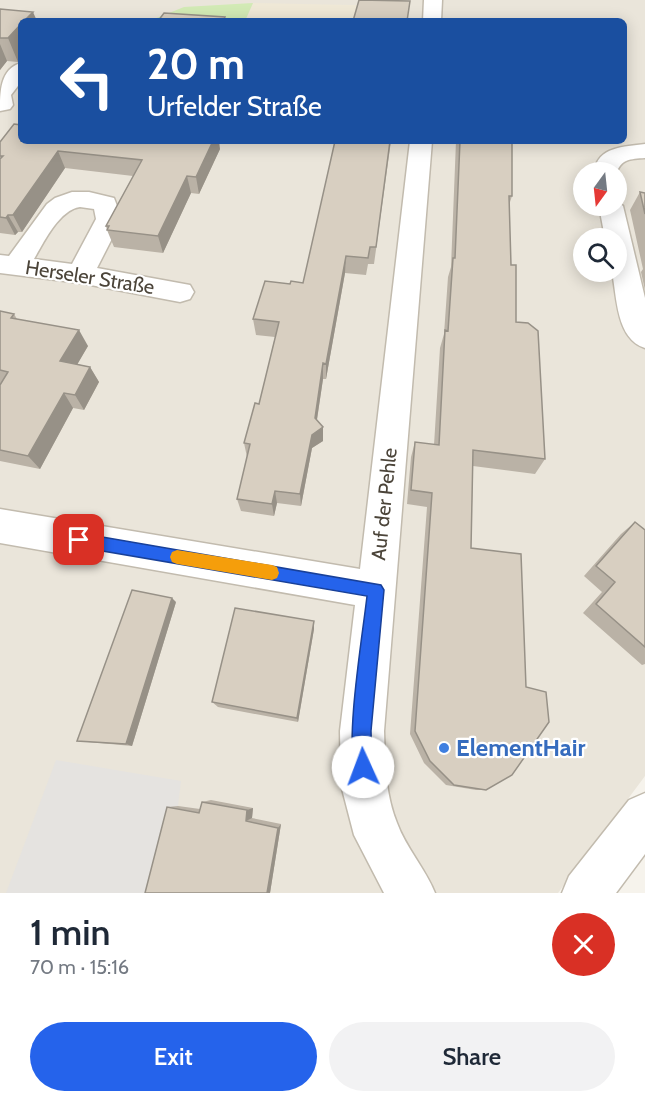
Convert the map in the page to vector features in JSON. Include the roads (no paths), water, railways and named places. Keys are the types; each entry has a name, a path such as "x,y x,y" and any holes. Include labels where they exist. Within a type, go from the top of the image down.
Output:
{"street":[{"path":"432,18 433,0"},
{"path":"8,104 1,95 18,73"},
{"name":"Auf der Pehle","path":"411,893 377,835 363,785 362,731 421,144"},
{"path":"609,162 618,154 645,151"},
{"path":"8,265 58,207 72,200 91,200 105,204 109,219 80,274"},
{"path":"613,216 638,329 645,338"},
{"name":"Herseler Straße","path":"8,265 80,274 180,292"},
{"path":"0,526 376,590"},
{"path":"586,893 645,816"}],"place":[{"name":"ElementHair","path":"444,748"}]}
